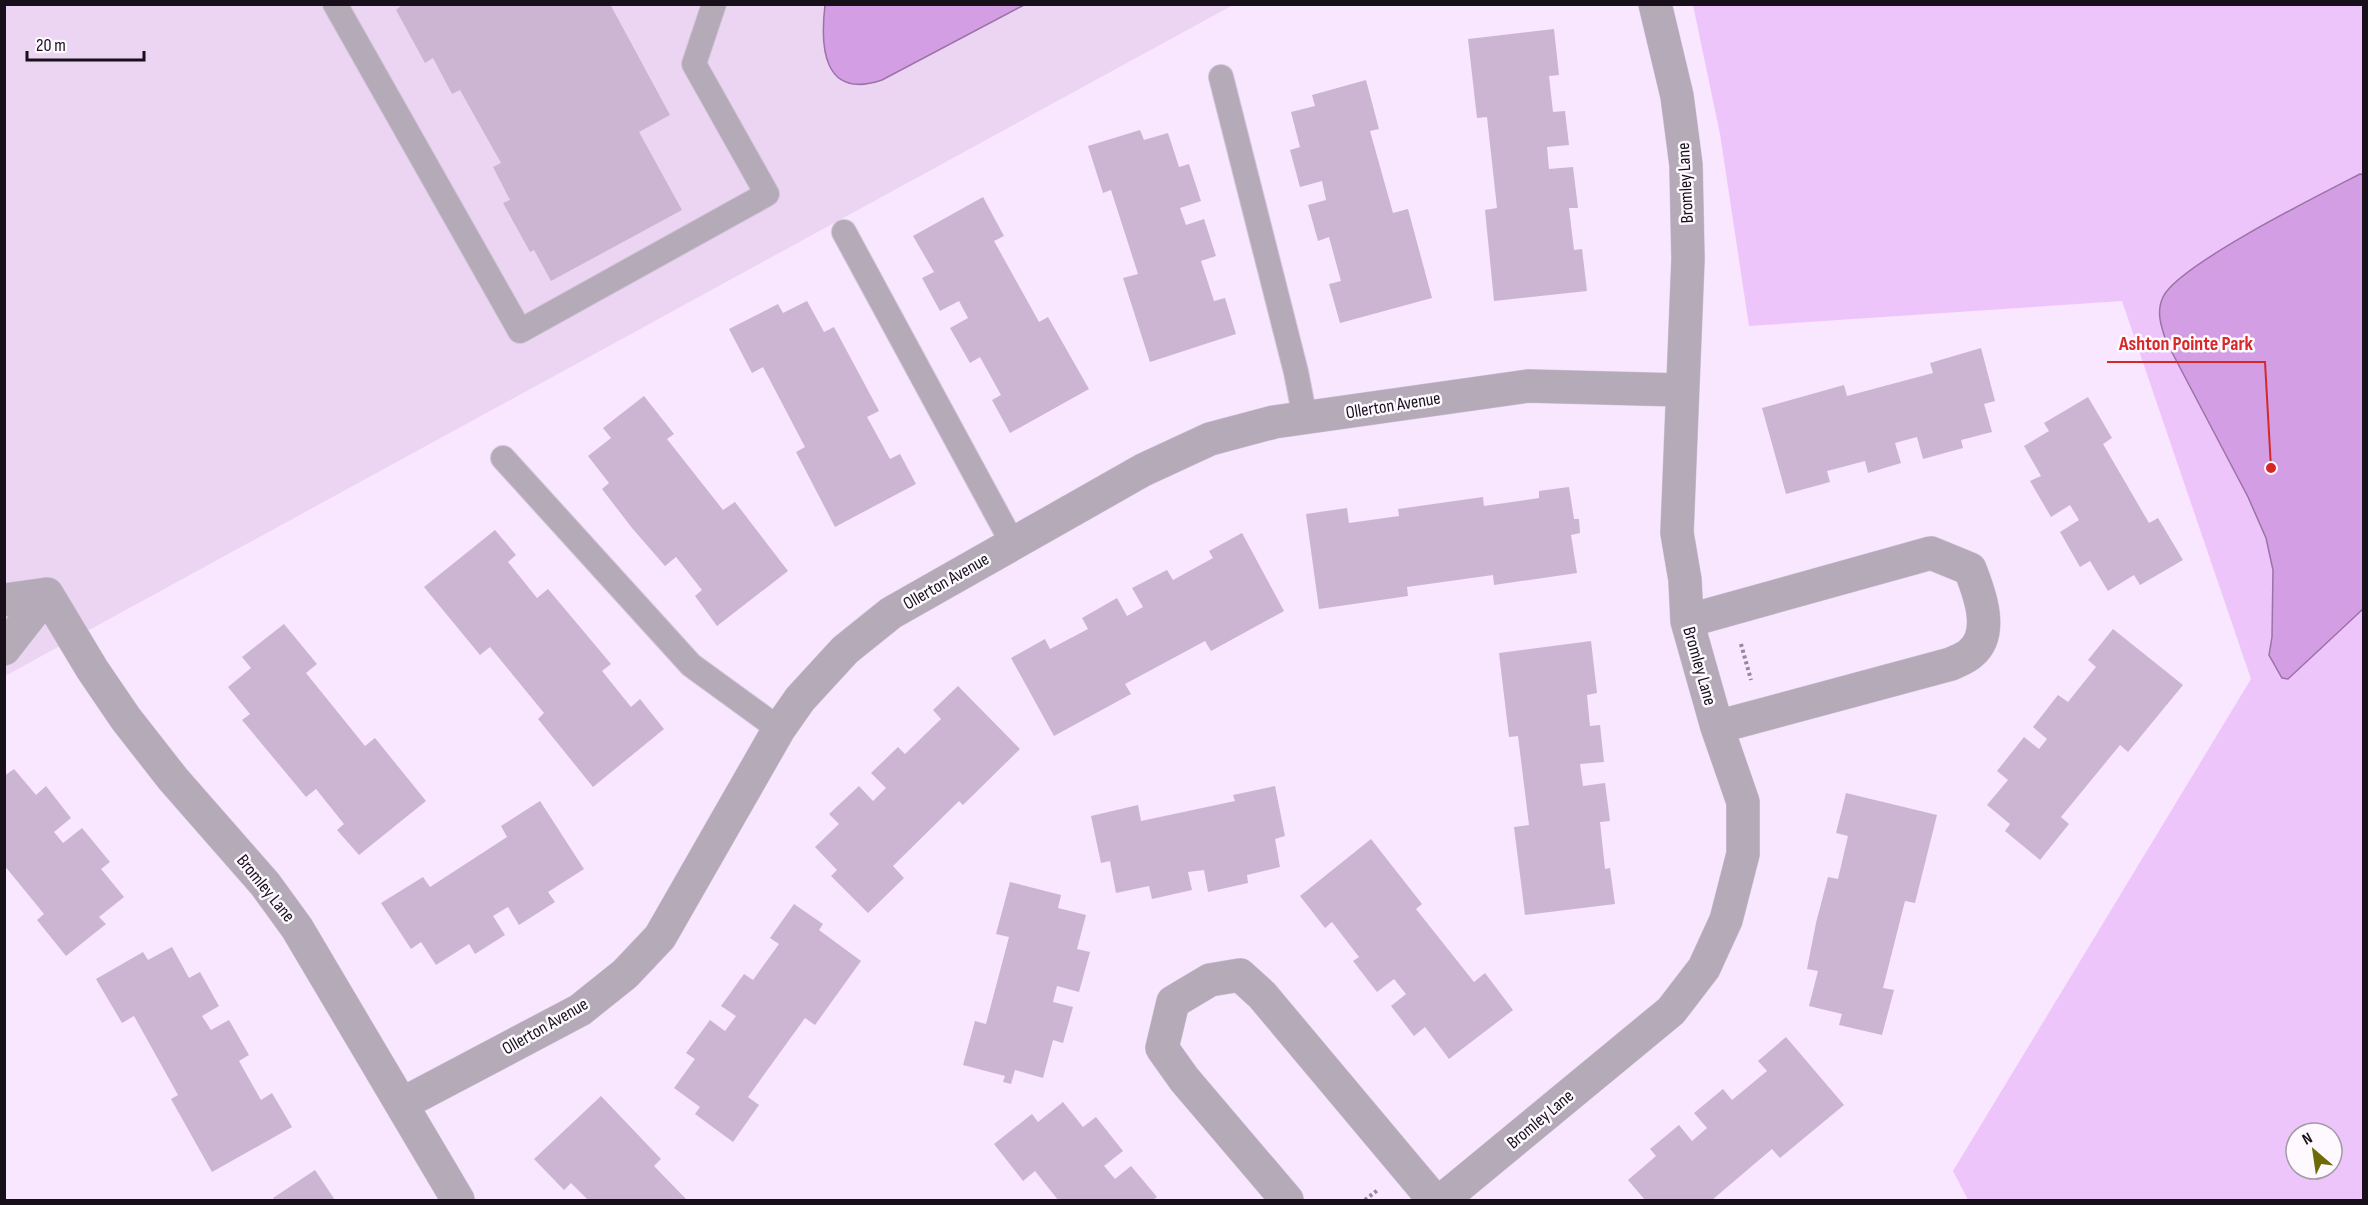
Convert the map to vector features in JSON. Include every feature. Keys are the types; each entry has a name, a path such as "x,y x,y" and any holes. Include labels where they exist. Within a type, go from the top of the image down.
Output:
{"street":[{"name":"Bromley Lane","path":"1442,1200 1671,1011 1704,968 1726,920 1743,854 1743,802 1717,727 1687,621 1685,580 1677,533 1688,259 1686,165 1677,96 1654,4"},
{"name":"Ollerton Avenue","path":"402,1104 580,1010 625,974 660,937 779,729 800,699 845,650 891,613 1143,470 1210,439 1274,422 1528,386 1681,390"},
{"path":"1687,621 1931,553 1970,569 1983,602 1983,629 1973,652 1951,664 1717,727"},
{"name":"Bromley Lane","path":"47,594 92,669 126,718 173,779 265,885 297,928 458,1200"},
{"path":"4,600 47,594"},
{"path":"4,649 47,594"},
{"path":"1287,1200 1184,1079 1162,1047 1173,1002 1209,980 1240,975 1262,995 1434,1200"}],"lane":[{"path":"334,4 520,332 767,194 694,64 714,4"},
{"path":"1221,77 1296,372 1305,418"},
{"path":"844,232 1012,544"},
{"path":"503,458 691,665 779,729"}],"path":[{"path":"1739,634 1752,683"},
{"path":"1365,1200 1384,1185"}],"shaded area":[{"path":"825,4 1024,5 882,80 862,84 848,83 837,76 830,66 825,52"},
{"path":"5,5 1233,5 5,676"},
{"path":"1693,5 2363,5 2363,1200 1968,1200 1953,1171 2251,679 2122,301 1749,326 1720,134"},
{"path":"2360,174 2364,175 2363,609 2288,679 2282,678 2269,655 2272,637 2273,570 2266,538 2248,497 2166,341 2161,324 2160,308 2163,297 2174,283 2195,267 2253,231"}],"building":[{"path":"403,4 610,4 670,115 639,132 682,210 551,281 534,250 530,252 503,203 510,200 493,167 501,163 460,90 452,94 433,58 425,63 396,10"},
{"path":"1554,29 1559,75 1549,76 1553,112 1565,111 1569,145 1547,147 1549,169 1573,167 1578,208 1569,208 1574,250 1582,249 1587,291 1494,301 1485,210 1497,208 1487,117 1477,118 1468,39"},
{"path":"1366,80 1379,129 1370,131 1393,213 1408,209 1432,298 1340,323 1329,284 1341,281 1329,237 1318,241 1308,205 1326,200 1322,181 1300,187 1290,150 1300,147 1291,112 1315,106 1312,95"},
{"path":"1140,130 1144,140 1168,133 1179,167 1189,164 1201,201 1180,208 1186,225 1204,219 1216,256 1201,261 1214,301 1225,298 1236,334 1150,362 1123,278 1138,274 1111,190 1103,193 1088,146"},
{"path":"983,197 1004,236 994,241 1039,322 1048,317 1089,389 1010,433 992,400 1001,395 980,357 970,363 950,328 968,318 959,301 940,311 922,278 934,272 913,236"},
{"path":"807,301 824,332 834,327 879,411 867,417 890,459 900,454 916,484 835,527 796,452 805,447 763,367 752,373 729,329 778,304 783,313"},
{"path":"1981,348 1995,401 1984,404 1992,432 1961,440 1963,448 1923,459 1917,437 1895,443 1901,463 1868,473 1865,461 1827,471 1830,482 1786,494 1762,408 1844,385 1847,396 1933,373 1930,363"},
{"path":"644,396 674,434 667,439 723,510 735,502 788,571 717,626 695,596 702,590 676,557 665,566 632,528 602,489 609,483 588,456 611,438 603,428"},
{"path":"2088,397 2112,438 2103,444 2149,523 2158,518 2183,560 2140,585 2134,575 2108,591 2090,561 2080,567 2060,532 2079,520 2070,505 2051,517 2030,481 2041,476 2024,446 2049,431 2044,423"},
{"path":"1569,487 1574,519 1579,519 1580,533 1571,535 1577,573 1494,585 1493,575 1407,587 1408,596 1319,609 1306,514 1347,508 1349,523 1399,516 1398,509 1483,497 1484,506 1539,498 1539,491"},
{"path":"495,530 516,555 508,562 537,598 548,589 611,664 602,671 631,707 640,699 664,729 593,787 538,719 544,713 490,647 480,655 424,587"},
{"path":"1242,533 1284,611 1211,651 1205,641 1125,684 1131,694 1054,736 1011,658 1045,639 1050,649 1088,629 1082,618 1117,598 1127,616 1143,607 1132,588 1167,570 1173,580 1213,558 1209,551"},
{"path":"284,624 317,664 306,673 365,746 375,738 426,801 359,855 337,830 344,824 316,789 306,797 242,720 250,714 228,687 251,668 242,657"},
{"path":"2113,629 2183,685 2128,752 2120,745 2061,817 2069,824 2040,860 2005,831 2010,824 1987,805 2008,780 1997,771 2024,737 2039,749 2047,739 2033,727 2058,695 2068,702 2096,667 2088,660"},
{"path":"1591,641 1597,693 1587,695 1590,726 1600,725 1604,762 1580,764 1583,786 1605,783 1610,821 1600,822 1605,869 1610,868 1615,904 1525,915 1514,827 1529,825 1518,736 1509,737 1499,653"},
{"path":"958,686 1020,749 963,805 959,801 893,866 904,878 868,913 831,876 837,870 815,847 839,824 829,814 859,786 873,801 886,788 871,773 898,747 905,754 941,719 933,710"},
{"path":"14,769 36,795 46,786 71,818 54,832 63,843 82,828 110,862 101,869 124,897 99,917 106,924 66,956 37,920 44,914 4,865 4,776"},
{"path":"1275,786 1285,836 1275,839 1280,867 1247,875 1248,883 1208,892 1204,870 1188,872 1192,890 1152,899 1149,886 1116,893 1110,861 1101,863 1091,816 1138,805 1141,821 1235,801 1233,795"},
{"path":"1846,793 1937,815 1915,903 1905,901 1883,988 1894,990 1882,1035 1839,1025 1842,1014 1809,1006 1818,971 1807,969 1816,923 1828,877 1838,879 1848,836 1836,833"},
{"path":"540,801 584,869 548,892 555,902 519,925 508,907 493,916 505,935 475,954 469,944 436,965 421,942 411,949 381,903 423,877 430,887 507,837 501,826"},
{"path":"1371,839 1422,904 1416,909 1474,982 1485,973 1513,1010 1449,1059 1425,1027 1414,1036 1391,1006 1406,994 1394,979 1377,992 1353,961 1359,957 1332,922 1325,928 1300,896"},
{"path":"1010,882 1061,895 1058,908 1086,915 1077,949 1090,952 1079,992 1057,986 1053,1002 1073,1007 1063,1043 1053,1040 1043,1078 1015,1070 1011,1084 1003,1082 1005,1076 963,1065 975,1021 986,1024 1009,937 996,934"},
{"path":"794,904 823,924 819,930 861,961 815,1025 805,1018 748,1097 759,1105 733,1142 695,1114 700,1107 674,1088 695,1059 686,1053 710,1020 725,1031 736,1016 721,1006 744,974 753,980 779,944 770,938"},
{"path":"172,947 189,978 200,972 219,1006 202,1016 211,1030 229,1020 249,1055 239,1061 261,1100 272,1093 292,1127 212,1172 171,1099 178,1095 134,1016 122,1023 96,979 143,952 148,960"},
{"path":"1786,1037 1844,1105 1780,1158 1772,1149 1712,1200 1645,1200 1628,1180 1656,1156 1650,1149 1679,1125 1692,1141 1707,1128 1694,1113 1723,1089 1732,1100 1767,1071 1758,1061"},
{"path":"601,1096 661,1159 654,1166 687,1200 588,1200 571,1183 564,1190 534,1159"},
{"path":"1063,1102 1083,1127 1096,1117 1123,1151 1104,1166 1115,1179 1131,1166 1157,1197 1153,1200 1058,1200 1035,1171 1023,1181 994,1144 1032,1114 1038,1122"},
{"path":"315,1170 335,1200 275,1200 273,1198"}],"place":[{"name":"Ashton Pointe Park","path":"2271,468"}]}
